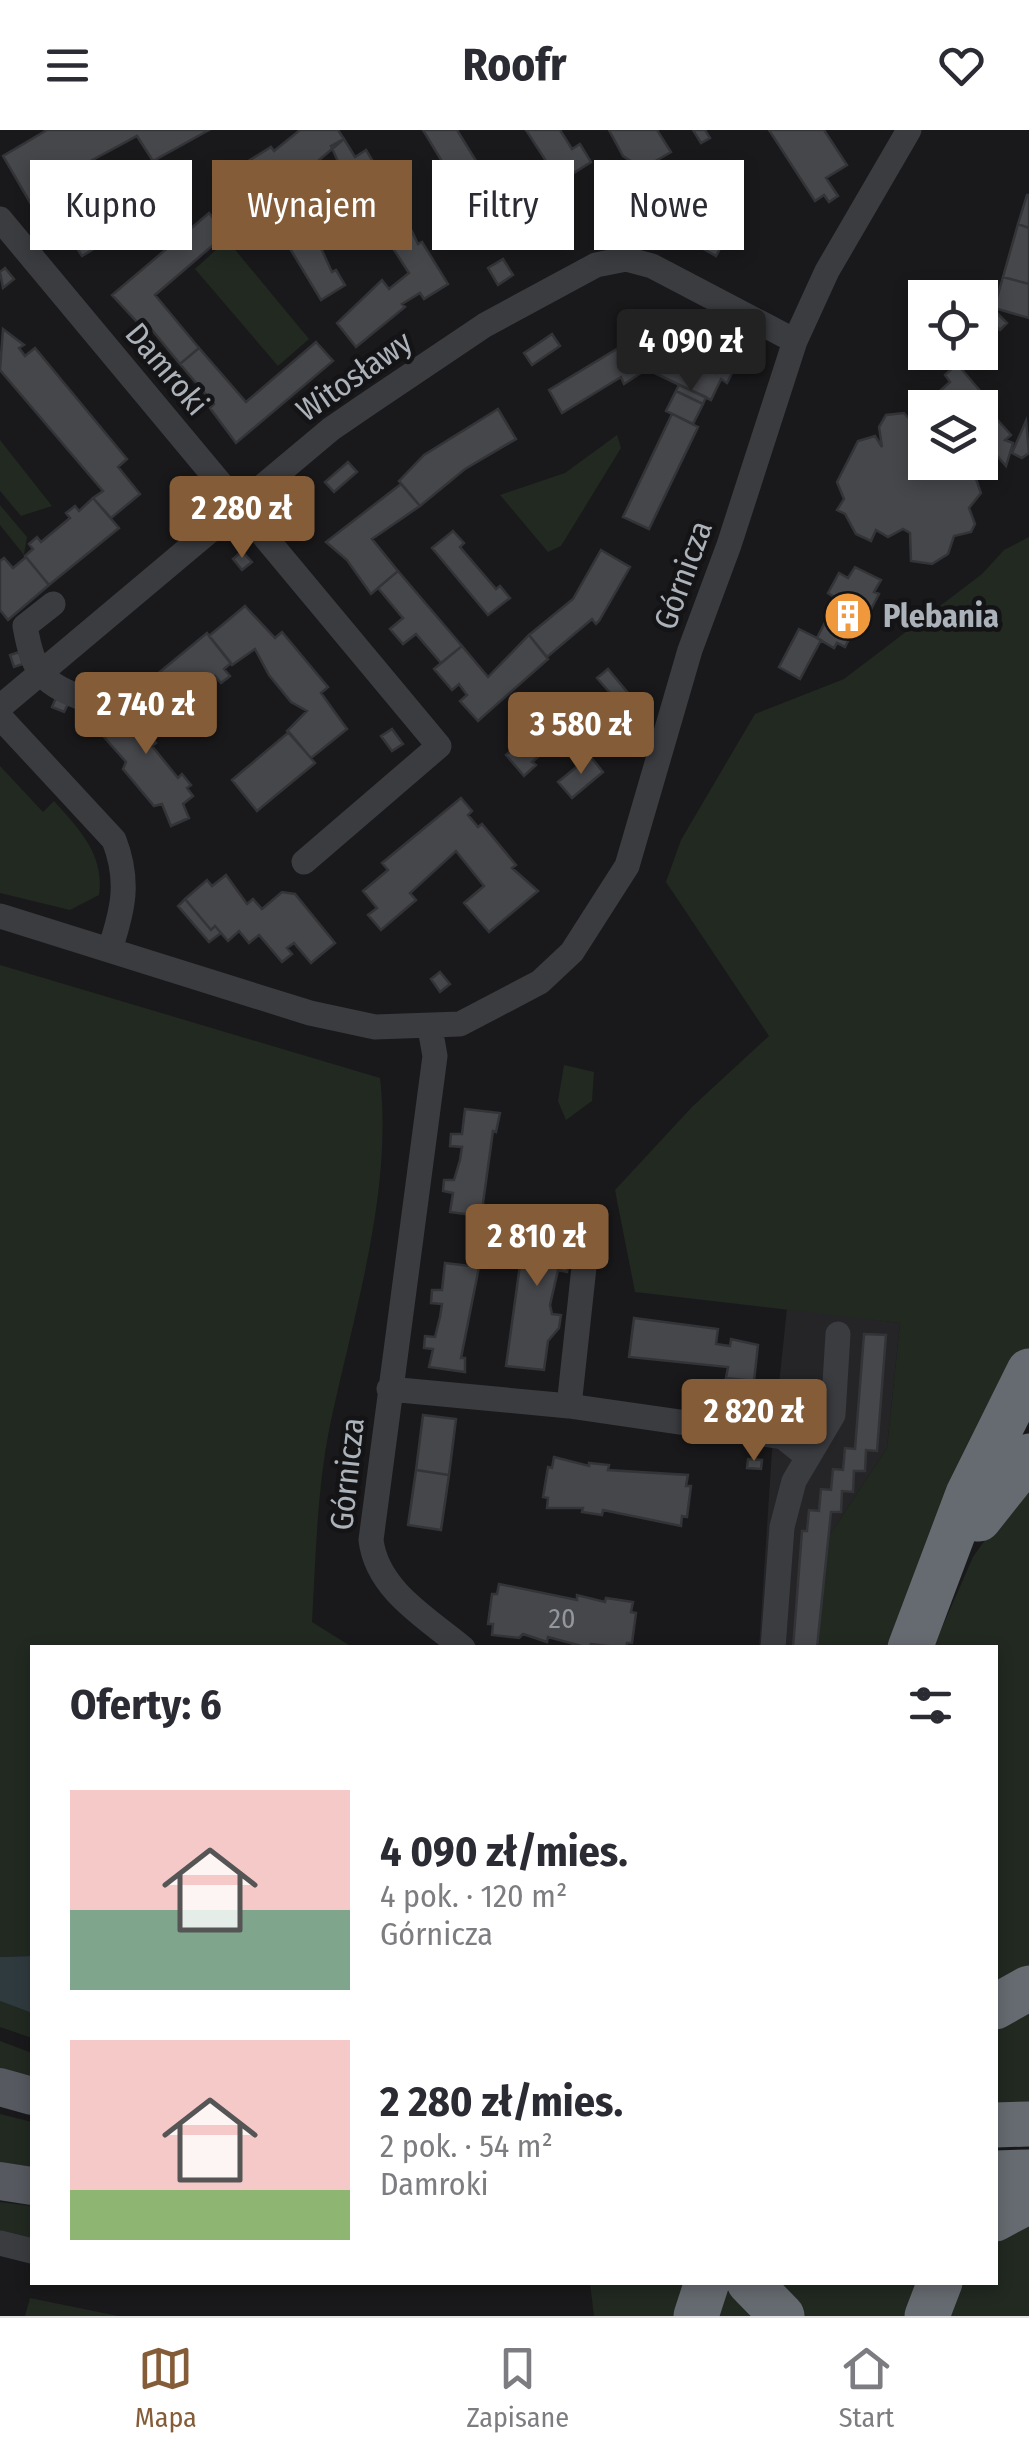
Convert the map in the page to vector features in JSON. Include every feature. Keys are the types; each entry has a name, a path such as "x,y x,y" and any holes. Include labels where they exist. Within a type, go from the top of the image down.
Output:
{"highway":[{"path":"911,1645 968,1494 1029,1371"},
{"path":"941,1574 1029,1456"},
{"path":"998,2004 1029,1988"},
{"path":"998,2125 1029,2124"},
{"path":"998,2173 1029,2172"},
{"path":"998,2217 1029,2201"},
{"path":"696,2316 706,2285"},
{"path":"752,2285 782,2316"},
{"path":"927,2316 939,2285"}],"main road":[{"path":"0,2088 30,2096"},
{"path":"0,2180 30,2186"}],"street":[{"name":"Górnicza","path":"0,916 310,1012 375,1027 460,1024 540,982 572,952 627,866 690,650 729,545 795,341 844,241 909,130"},
{"name":"Damroki","path":"0,219 439,746 304,862"},
{"name":"Witosławy","path":"0,707 331,429 485,325 596,265 626,259 652,266 795,341"},
{"path":"53,604 24,626 31,662 51,686 89,701 106,687"},
{"path":"0,717 114,840 123,865 125,892 110,950"},
{"name":"Górnicza","path":"430,1028 435,1056 389,1390 373,1556 394,1590 459,1645"},
{"path":"569,1406 584,1267"},
{"path":"773,1645 782,1528 794,1481 832,1415 838,1334"},
{"name":"Górnicza","path":"389,1390 569,1406 782,1438 808,1457"},
{"path":"0,2242 30,2250"}],"shaded area":[{"path":"216,250 235,250 309,339 278,366 195,269"},
{"path":"617,435 621,448 561,546 548,552 500,495 565,473"},
{"path":"0,440 52,506 21,516 0,491"},
{"path":"0,505 27,537 24,555 0,525"},
{"path":"1029,537 1029,1349 917,1575 889,1645 818,1645 827,1539 887,1448 900,1323 635,1292 615,1190 692,1107 769,1036 666,882 681,840 755,714 844,679 982,574 1004,550"},
{"path":"0,766 43,812 54,801 81,832 98,867 99,895 70,910 0,893"},
{"path":"0,965 380,1078 383,1120 377,1205 327,1441 316,1545 312,1622 349,1645 30,1645 30,1956 0,1957"},
{"path":"564,1065 594,1072 592,1101 566,1120 558,1101"},
{"path":"787,1308 900,1323 887,1448 827,1539 818,1645 759,1645 772,1451"},
{"path":"1029,1477 1029,1974 998,1992 998,1645 934,1645 973,1557"},
{"path":"30,1956 30,2012 0,2001 0,1957"},
{"path":"0,2001 30,2012 30,2037 0,2027"},
{"path":"1029,2002 1029,2104 998,2105 998,2018"},
{"path":"0,2041 30,2052 30,2080 0,2072"},
{"path":"0,2114 30,2122 30,2167 0,2162"},
{"path":"0,2202 30,2206 30,2240 0,2232"},
{"path":"1029,2214 1029,2316 939,2316 951,2285 998,2285 998,2231"},
{"path":"590,2285 727,2285 761,2316 594,2316"},
{"path":"771,2285 925,2285 915,2316 800,2316"},
{"path":"30,2298 118,2316 25,2316"}],"building":[{"path":"47,130 209,130 155,160 137,136 93,160 30,160 30,202 3,156"},
{"path":"300,130 338,130 344,139 319,160 250,160 271,147 274,151"},
{"path":"423,130 457,130 475,160 441,160"},
{"path":"526,130 560,130 572,149 580,144 591,162 574,173 574,160 545,160"},
{"path":"609,130 657,130 671,152 657,160 629,160"},
{"path":"693,130 705,130 710,138 701,143"},
{"path":"769,130 824,130 847,165 826,178 838,196 829,202 824,195 815,201"},
{"path":"344,139 355,157 366,150 372,160 337,160 331,146"},
{"path":"1029,195 1029,228 1018,224"},
{"path":"209,213 212,246 155,295 199,348 180,364 143,319 138,323 112,295 165,250 192,250 192,227"},
{"path":"1018,224 1029,228 1029,284 1003,277"},
{"path":"412,231 448,284 424,299 420,293 402,304 405,307 356,347 337,323 382,280 389,289 409,273 394,250 412,250"},
{"path":"291,250 322,250 332,272 336,270 345,285 321,300"},
{"path":"503,259 513,275 498,285 488,268"},
{"path":"5,268 14,279 3,288 0,272"},
{"path":"1003,277 1029,284 1029,318 998,309"},
{"path":"998,314 1007,323 998,328"},
{"path":"3,329 24,345 19,348 25,356 35,348 127,459 118,467 140,494 111,518 93,498 103,491 0,370"},
{"path":"552,334 560,346 532,365 524,353"},
{"path":"647,340 716,373 719,367 732,373 727,383 721,379 711,400 640,366 641,373 624,384 621,377 562,413 549,390 630,341"},
{"path":"316,342 333,361 236,443 210,408 214,404 180,364 199,348 246,402"},
{"path":"950,370 962,370 979,390 941,390 950,382 945,375"},
{"path":"679,385 706,397 703,404 676,391"},
{"path":"676,391 703,404 693,424 666,411"},
{"path":"498,409 516,439 465,469 420,506 399,481 424,455"},
{"path":"904,413 908,417 908,480 976,480 981,493 969,508 975,524 971,532 954,536 948,554 932,564 911,561 910,533 903,529 888,537 876,530 871,541 856,534 845,514 837,510 844,499 837,482 858,441 875,436 882,447 879,427 886,415"},
{"path":"672,414 698,427 649,529 623,517"},
{"path":"998,420 1011,435 1005,440 1013,443 1006,466 998,457"},
{"path":"1026,421 1029,453 1022,458 1012,453"},
{"path":"348,462 357,472 334,492 325,482"},
{"path":"401,484 420,506 372,539 398,571 371,594 347,560 326,542"},
{"path":"187,496 196,506 183,519 173,509"},
{"path":"93,498 119,528 49,585 25,556 33,549 29,544 37,537 41,542 70,518 66,513 75,506 79,511"},
{"path":"453,531 464,543 460,547 496,589 500,586 510,598 488,615 432,548"},
{"path":"601,550 630,567 599,621 596,624 592,619 547,657 529,635 573,599"},
{"path":"242,551 252,562 242,570 233,559"},
{"path":"26,557 49,585 8,620 0,610 0,561 4,558 13,568"},
{"name":"Plebania","path":"855,567 881,580 874,592 879,594 857,636 852,633 845,647 837,643 834,648 817,638 837,599 828,593 839,573 848,578"},
{"path":"398,571 462,646 441,663 416,634 403,644 390,629 403,618 378,588"},
{"path":"245,606 275,638 282,632 328,687 321,693 347,729 311,758 287,731 307,711 291,702 269,675 255,649 232,665 209,636"},
{"path":"799,629 821,640 800,679 779,667"},
{"path":"207,633 231,663 224,669 230,676 221,683 215,676 187,699 193,706 183,715 177,707 162,718 138,690"},
{"path":"529,635 548,659 478,721 460,701 467,695 459,684 452,690 434,669 462,646 488,677"},
{"path":"19,652 23,664 14,667 10,655"},
{"path":"608,669 628,693 618,702 597,678"},
{"path":"141,693 162,718 148,733 156,743 152,746 178,778 182,774 191,785 187,788 193,796 183,804 189,818 171,826 162,804 154,806 123,769 126,762 97,729 122,703"},
{"path":"56,698 68,704 64,712 52,707"},
{"path":"573,698 591,719 578,730 575,726 532,762 536,765 524,776 506,755"},
{"path":"392,729 403,744 392,751 381,736"},
{"path":"289,732 315,763 257,811 232,780"},
{"path":"590,756 603,772 572,798 558,782"},
{"path":"461,798 472,811 468,815 478,827 482,824 516,865 512,868 538,891 489,932 464,903 484,886 456,851 410,893 416,900 381,930 368,915 377,908 363,891 388,870 382,863"},
{"path":"226,875 247,904 253,899 262,909 282,892 295,894 335,943 311,963 294,943 287,948 292,954 282,962 259,935 249,943 239,931 228,941 215,926 211,930 185,899 207,880 212,886"},
{"path":"185,899 211,930 215,926 221,933 209,942 178,906"},
{"path":"440,972 450,984 440,992 431,979"},
{"path":"465,1109 500,1113 496,1132 493,1131 483,1203 486,1217 450,1212 453,1193 443,1191 444,1180 454,1180 460,1160 462,1147 450,1146 451,1134 462,1134"},
{"path":"528,1207 568,1218 563,1252 569,1259 567,1272 558,1270 550,1305 552,1314 561,1315 559,1328 548,1341 544,1370 506,1366"},
{"path":"585,1230 603,1233 600,1250 583,1248"},
{"path":"445,1263 479,1267 461,1358 465,1358 465,1372 429,1367 433,1349 424,1348 425,1336 435,1337 440,1317 442,1304 431,1303 432,1290 442,1290"},
{"path":"634,1318 718,1329 716,1344 730,1346 731,1339 758,1345 754,1381 726,1378 728,1367 629,1357"},
{"path":"864,1334 886,1335 877,1451 866,1450 865,1471 854,1471 853,1492 842,1491 841,1512 831,1512 817,1645 793,1645 802,1531 807,1531 809,1510 819,1511 821,1489 831,1490 833,1469 843,1470 845,1448 855,1449"},
{"path":"423,1415 456,1419 449,1475 416,1470"},
{"path":"554,1457 589,1466 609,1465 608,1470 688,1475 686,1486 691,1486 687,1517 682,1516 681,1526 603,1510 602,1515 582,1512 583,1508 547,1508 548,1498 543,1497 548,1467 552,1468"},
{"path":"748,1459 762,1460 761,1469 747,1468"},
{"path":"416,1470 449,1475 441,1530 408,1525"},
{"path":"499,1584 577,1600 577,1595 605,1602 606,1598 633,1602 631,1612 636,1613 632,1643 578,1645 548,1637 547,1642 523,1634 519,1638 492,1635 493,1624 488,1624 492,1594 497,1594"}],"place":[{"name":"Plebania","path":"848,616"}]}
